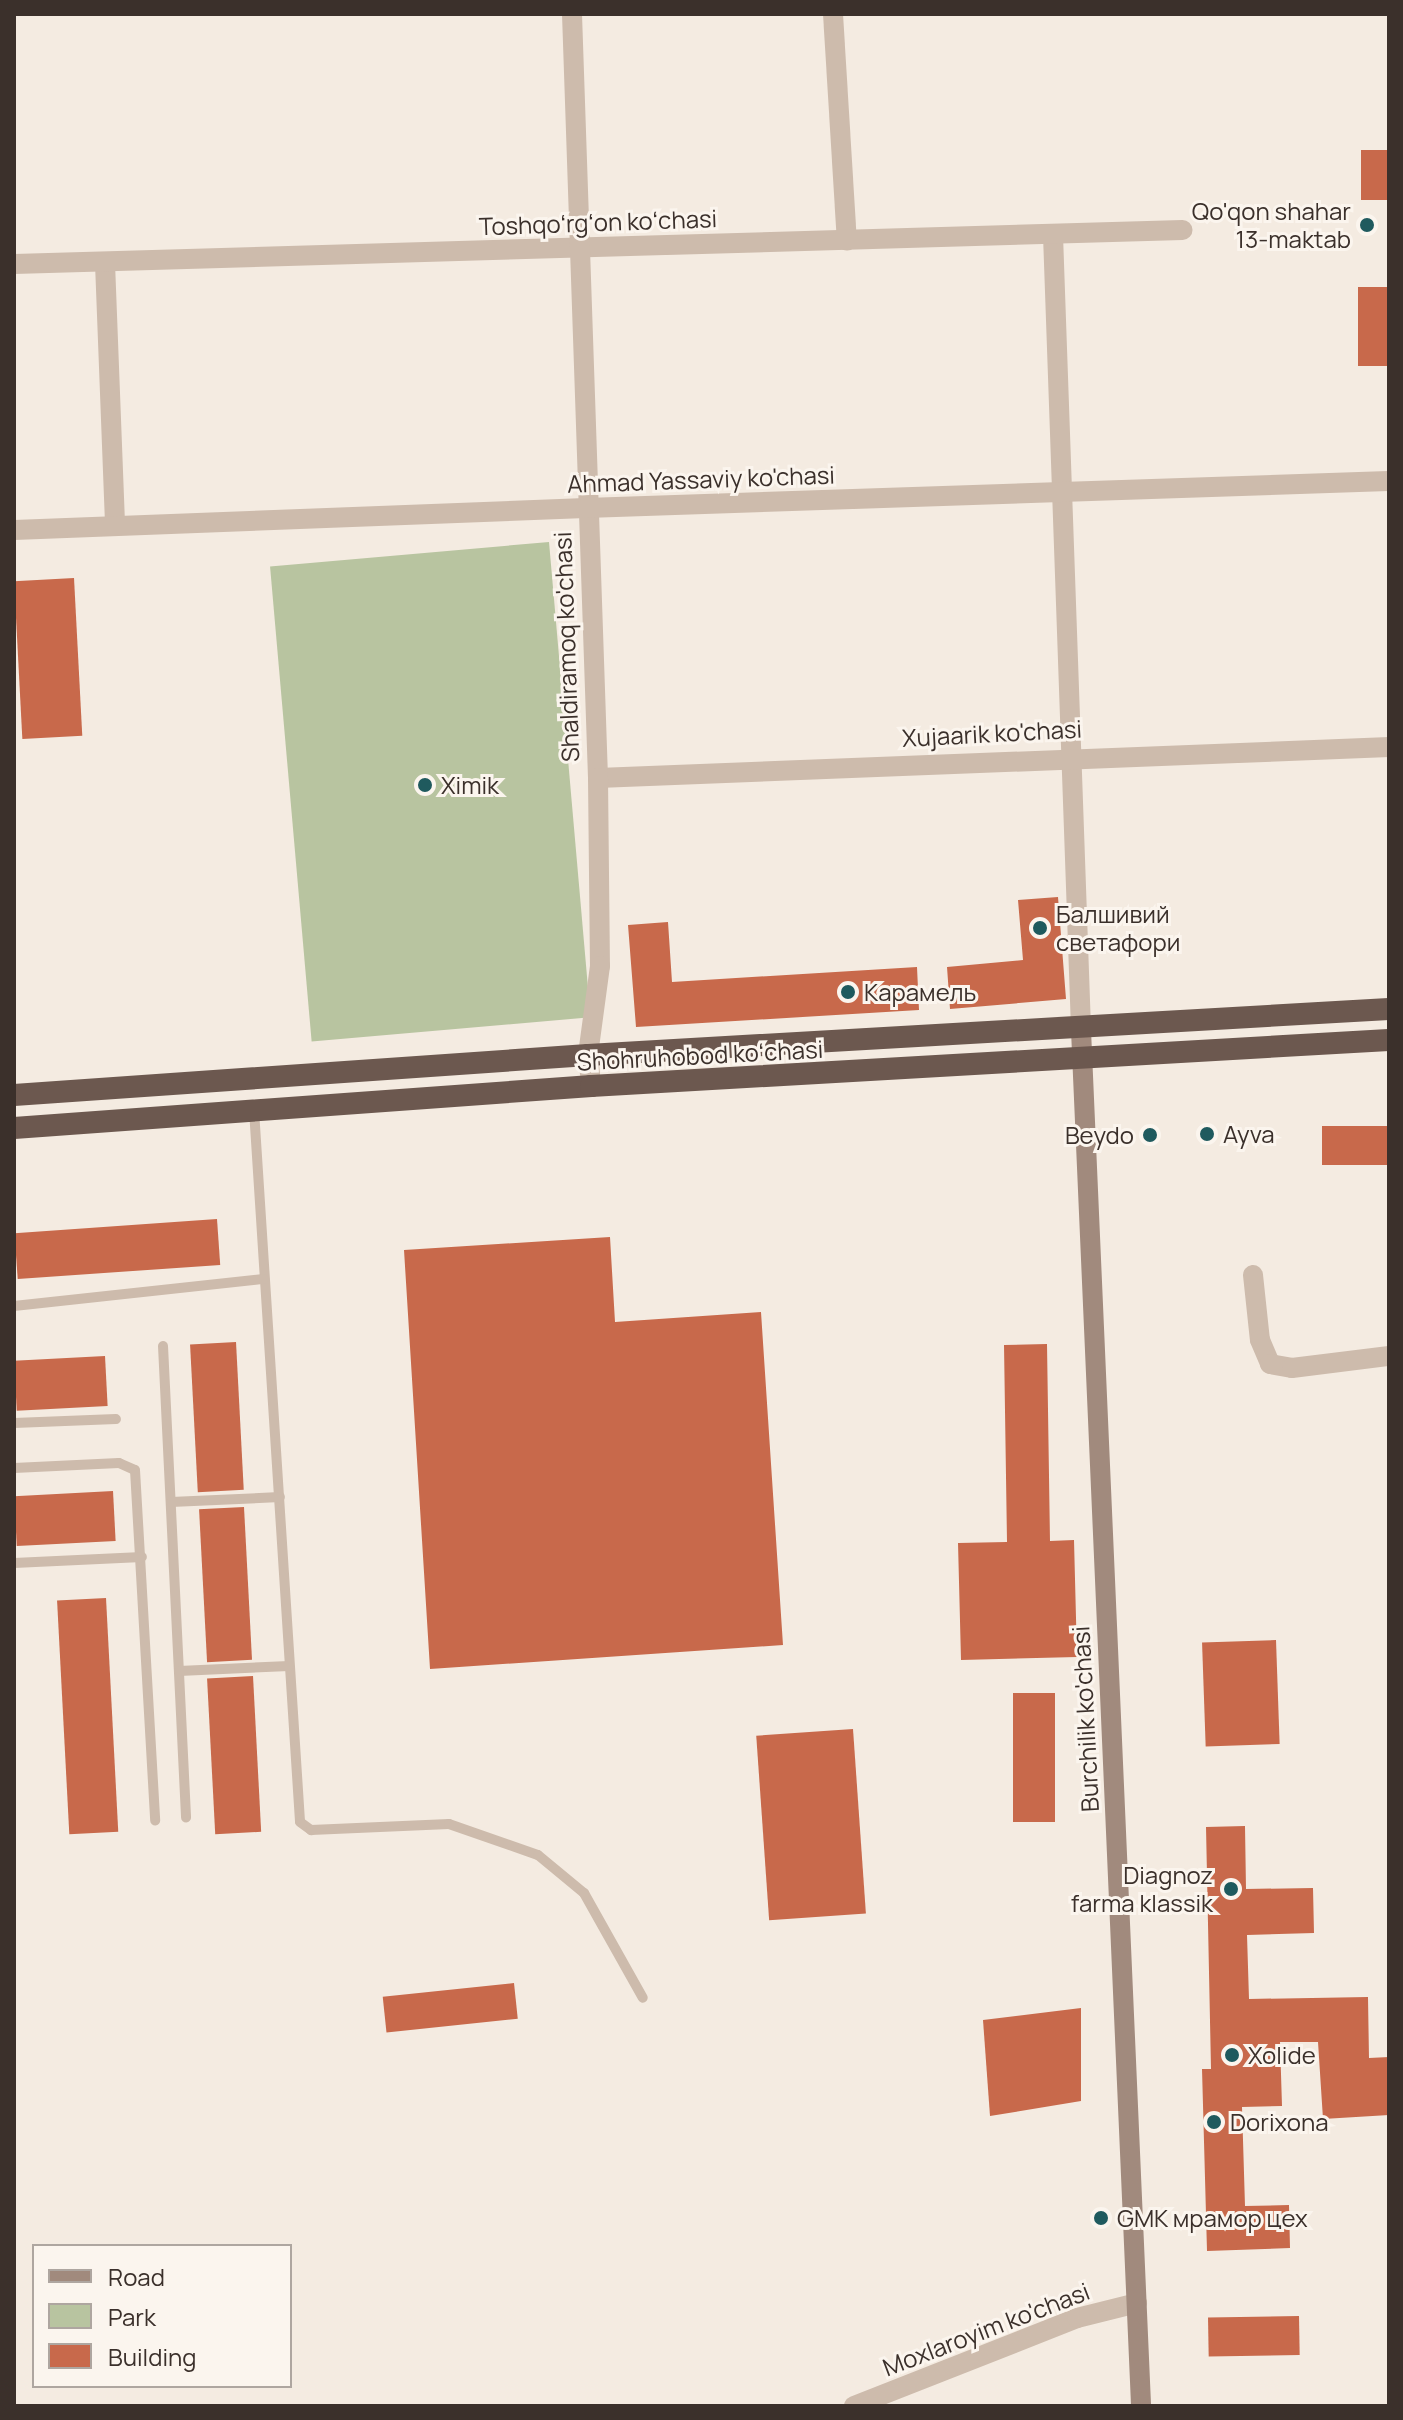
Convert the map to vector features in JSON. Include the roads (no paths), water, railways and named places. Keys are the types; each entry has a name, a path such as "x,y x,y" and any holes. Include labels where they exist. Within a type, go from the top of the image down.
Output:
{"highway":[{"name":"Shohruhobod koʻchasi","path":"14,1095 588,1055 1081,1030 1389,1009"},
{"name":"Shohruhobod koʻchasi","path":"14,1128 591,1086 1389,1040"}],"main road":[{"name":"Burchilik ko'chasi","path":"1081,1030 1141,2406"}],"street":[{"name":"Shaldiramoq ko'chasi","path":"572,14 586,508 598,778 600,966 588,1055 591,1086"},
{"path":"833,14 847,241"},
{"name":"Toshqoʻrgʻon koʻchasi","path":"14,264 1183,230"},
{"path":"1053,235 1081,1030"},
{"path":"105,263 115,526"},
{"name":"Ahmad Yassaviy ko'chasi","path":"14,530 1389,481"},
{"name":"Xujaarik ko'chasi","path":"598,778 1071,755 1389,747"},
{"path":"1253,1275 1260,1340 1270,1364 1292,1368 1389,1356"},
{"name":"Moxlaroyim ko'chasi","path":"854,2406 1077,2318 1137,2303"}],"lane":[{"path":"254,1110 300,1822 311,1830 449,1824 538,1855 584,1893 643,1998"},
{"path":"14,1306 264,1279"},
{"path":"163,1346 186,1817"},
{"path":"14,1423 116,1419"},
{"path":"14,1468 128,1464 139,1485 155,1820"},
{"path":"171,1502 280,1497"},
{"path":"14,1563 142,1557"},
{"path":"179,1671 289,1666"}],"place":[{"name":"Qo'qon shahar 13-maktab","path":"1367,225"},
{"name":"Ximik","path":"425,785"},
{"name":"Балшивий светафори","path":"1040,928"},
{"name":"Карамель","path":"848,992"},
{"name":"Ayva","path":"1207,1134"},
{"name":"Beydo","path":"1150,1135"},
{"name":"Diagnoz farma klassik","path":"1231,1889"},
{"name":"Xolide","path":"1232,2055"},
{"name":"Dorixona","path":"1214,2122"},
{"name":"GMK мрамор цех","path":"1101,2218"}]}
